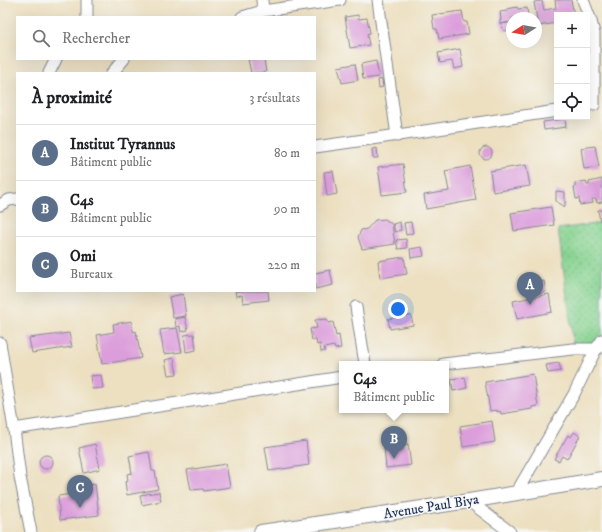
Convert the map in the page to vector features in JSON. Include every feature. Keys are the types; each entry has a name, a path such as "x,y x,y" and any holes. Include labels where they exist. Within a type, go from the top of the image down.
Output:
{"main road":[{"name":"Avenue Paul Biya","path":"261,532 469,501 602,479"}],"street":[{"path":"87,0 87,16"},
{"path":"244,16 262,6 340,0"},
{"path":"378,0 397,136"},
{"path":"583,0 594,33 594,105"},
{"path":"50,72 56,60"},
{"path":"113,72 123,60"},
{"path":"316,147 554,111"},
{"path":"9,201 16,191"},
{"path":"356,307 365,361"},
{"path":"0,343 20,476 31,532"},
{"path":"449,363 600,345"},
{"path":"516,493 574,394 600,345"},
{"path":"14,430 339,377"},
{"path":"469,501 510,532"}],"green space":[{"path":"602,223 602,340 596,349 573,349 558,229"}],"building":[{"path":"555,0 571,0 573,12 554,12 554,23 542,25 542,12 536,12 534,2 542,1 544,10 556,8"},
{"path":"517,7 518,9 527,8 527,12 506,12 506,23 500,24 500,12 507,11 507,9"},
{"path":"462,11 464,22 467,22 469,34 439,39 437,29 434,29 432,15"},
{"path":"358,15 359,19 367,18 370,33 367,34 369,45 350,48 345,17"},
{"path":"506,23 506,31 504,31 501,24"},
{"path":"460,49 463,67 454,69 452,61 440,63 438,53"},
{"path":"248,60 264,60 266,72 251,72"},
{"path":"376,61 379,77 363,79 361,64"},
{"path":"355,64 358,80 342,83 338,67"},
{"path":"382,79 383,87 379,88 378,80"},
{"path":"565,120 566,127 544,130 543,122"},
{"path":"595,146 599,167 584,169 581,148"},
{"path":"484,147 488,147 492,153 488,159 484,159 480,155 480,151"},
{"path":"377,148 378,158 373,158 372,149"},
{"path":"403,164 407,192 382,195 378,167"},
{"path":"526,165 530,186 493,192 490,171"},
{"path":"470,166 476,200 426,209 424,195 449,191 445,171"},
{"path":"333,171 337,194 327,196 324,172"},
{"path":"602,179 602,202 597,203 596,199 592,199 593,203 580,205 579,198 576,199 574,187 575,183 586,181 587,185 589,185 589,182"},
{"path":"556,191 565,192 565,207 556,201"},
{"path":"551,207 554,225 514,231 511,213"},
{"path":"598,210 602,210 602,220 600,221"},
{"path":"385,219 392,224 395,244 362,249 358,237 361,230 367,229 375,220"},
{"path":"400,222 401,230 395,232 393,224"},
{"path":"411,222 413,233 406,235 404,223"},
{"path":"406,239 407,248 398,249 396,240"},
{"path":"422,247 424,256 411,258 410,249"},
{"path":"404,257 407,274 380,278 378,261"},
{"path":"330,270 333,285 316,289 316,273"},
{"path":"544,281 546,292 529,296 526,285"},
{"path":"235,292 268,292 269,300 243,303 242,295 236,296"},
{"path":"183,294 186,316 173,318 169,297"},
{"path":"549,294 552,312 517,319 513,301"},
{"path":"411,315 413,325 390,329 388,319"},
{"path":"185,317 188,330 181,332 180,326 176,327 175,319"},
{"path":"327,319 328,323 333,322 336,336 339,335 341,348 335,349 334,346 324,348 325,351 321,352 320,344 317,345 316,340 312,340 310,329 317,328 315,320"},
{"path":"132,321 133,332 136,331 141,358 102,364 97,335 114,332 113,324"},
{"path":"177,328 182,352 164,354 160,330"},
{"path":"69,333 72,347 32,353 29,338"},
{"path":"194,334 196,350 186,352 184,335"},
{"path":"174,358 177,374 168,375 165,360"},
{"path":"559,363 561,371 548,373 546,365"},
{"path":"533,374 538,406 532,407 532,409 501,414 500,411 497,412 497,410 490,411 485,382"},
{"path":"101,375 103,388 92,389 90,376"},
{"path":"465,377 467,388 453,391 451,379"},
{"path":"492,421 495,442 463,447 460,426"},
{"path":"574,432 580,436 567,459 562,456 559,461 554,459 568,435 571,437"},
{"path":"306,441 309,465 269,471 265,447"},
{"path":"95,444 100,469 84,473 79,448"},
{"path":"408,444 411,465 386,468 384,447"},
{"path":"149,452 152,471 155,471 158,489 127,495 125,482 128,481 127,474 132,473 129,456"},
{"path":"46,455 51,457 53,462 51,467 46,469 41,467 39,462 41,457"},
{"path":"226,464 230,487 204,491 203,489 191,490 187,470"},
{"path":"95,484 99,515 60,520 58,496 73,494 72,487"},
{"path":"159,492 161,501 142,505 140,495"}],"place":[{"name":"Institut Tyrannus","path":"530,305"},
{"name":"C4s","path":"394,459"},
{"name":"Omi","path":"80,508"}]}
